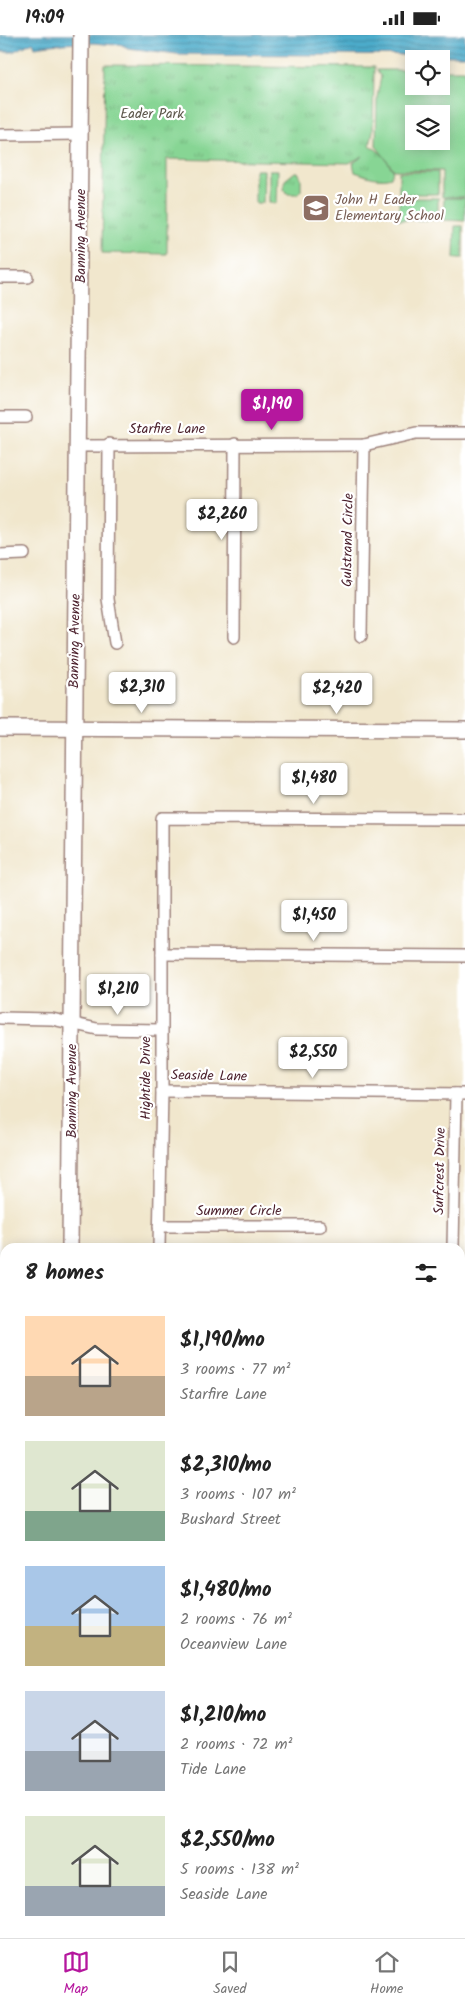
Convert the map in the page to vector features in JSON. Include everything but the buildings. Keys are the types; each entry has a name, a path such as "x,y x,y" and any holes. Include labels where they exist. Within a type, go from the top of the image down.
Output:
{"street":[{"name":"Banning Avenue","path":"70,1243 82,35"},
{"path":"0,135 81,134"},
{"path":"0,277 27,277"},
{"path":"0,417 26,417"},
{"name":"Starfire Lane","path":"78,446 109,444 364,445 416,433 465,433"},
{"path":"109,444 108,599 115,643"},
{"path":"234,637 235,444"},
{"name":"Gulstrand Circle","path":"361,636 364,445"},
{"path":"0,555 24,555"},
{"path":"0,729 465,730"},
{"name":"Hightide Drive","path":"159,1243 162,1091 162,818 465,819"},
{"path":"162,954 465,956"},
{"path":"0,1018 52,1019 97,1029 162,1030"},
{"name":"Seaside Lane","path":"162,1091 460,1094"},
{"name":"Surfcrest Drive","path":"454,1243 459,1229 460,1094"},
{"name":"Summer Circle","path":"159,1226 320,1226"}],"green space":[{"name":"Eader Park","path":"105,65 374,67 373,131 370,145 383,155 393,170 391,177 378,178 355,172 353,163 363,156 349,163 167,159 167,254 102,253"},
{"path":"376,70 405,70 405,95 450,95 450,70 465,70 465,197 442,197 442,171 394,170 376,146 377,97 381,77"},
{"path":"255,170 264,170 263,203 255,203"},
{"path":"269,170 278,170 277,203 269,203"},
{"path":"295,172 298,172 301,178 301,191 297,194 288,194 284,190 285,180"},
{"path":"399,172 438,172 438,194 399,194"},
{"path":"399,198 438,198 438,220 399,220"},
{"path":"444,198 465,198 465,221 443,220"},
{"path":"455,226 463,226 463,258 454,258"}],"water":[{"path":"0,35 465,35 465,56 450,56 450,50 405,50 405,56 177,54 128,48 120,44 77,43 35,47 33,42 13,52 0,52"}],"place":[{"name":"John H Eader Elementary School","path":"316,208"}]}
